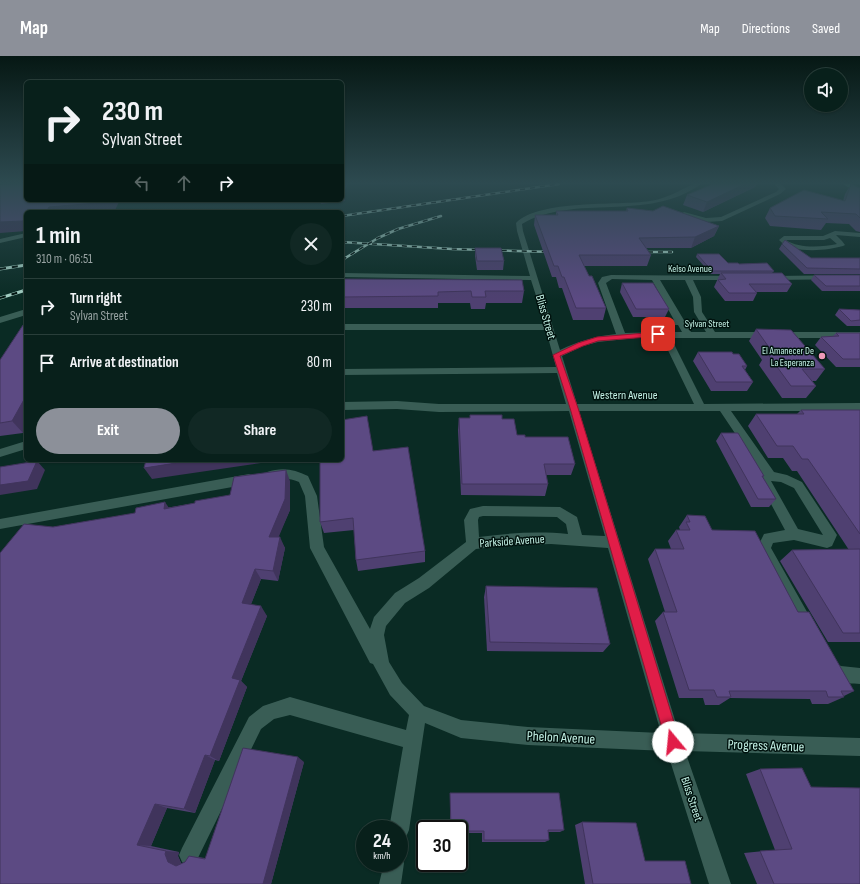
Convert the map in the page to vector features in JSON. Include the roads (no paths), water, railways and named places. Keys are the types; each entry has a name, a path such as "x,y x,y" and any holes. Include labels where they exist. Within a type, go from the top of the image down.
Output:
{"street":[{"name":"Bliss Street","path":"519,223 520,231 550,327 561,370 574,408 673,742 720,884"},
{"path":"830,235 840,242 841,245 798,247 788,245 782,240 784,238 824,238 830,235 836,233 860,235"},
{"path":"0,242 24,236"},
{"path":"344,275 535,278"},
{"path":"766,278 860,277"},
{"path":"655,278 657,288 687,334"},
{"name":"Kelso Avenue","path":"621,336 602,283 604,279 619,281 655,278 742,278"},
{"path":"688,278 698,297 698,312 712,334"},
{"path":"0,320 24,313"},
{"path":"680,323 671,322 667,324 668,334 701,408"},
{"path":"344,327 550,327"},
{"name":"Sylvan Street","path":"557,355 585,342 621,336 668,334 860,335"},
{"path":"344,372 561,370"},
{"name":"Western Avenue","path":"344,406 397,405 439,408 860,407"},
{"path":"724,408 770,476"},
{"path":"0,453 24,446"},
{"path":"0,524 281,473 294,474 304,480 311,496 317,548 381,665 396,689 418,712 401,820"},
{"path":"794,534 762,476 784,478 798,485 830,535 827,542 794,534 769,538 764,548 814,637"},
{"path":"473,544 471,520 474,513 483,511 560,512 572,521 576,540"},
{"name":"Parkside Avenue","path":"381,665 376,635 379,622 400,598 424,583 473,544 510,539 551,538 614,543"},
{"path":"825,657 833,670 838,674 860,676"},
{"path":"189,855 255,723 269,712 290,706 413,741"},
{"name":"Phelon Avenue","path":"418,712 461,730 528,736 673,742"},
{"name":"Progress Avenue","path":"673,742 860,747"},
{"path":"390,884 392,872"}],"railway":[{"path":"369,244 398,229 419,223"},
{"path":"344,242 369,244"},
{"path":"344,259 369,244"},
{"path":"369,244 452,249 554,252"},
{"path":"638,252 672,252"},
{"path":"0,269 24,265"},
{"path":"0,298 24,291"}],"place":[{"name":"El Amanecer De La Esperanza","path":"822,356"}]}
